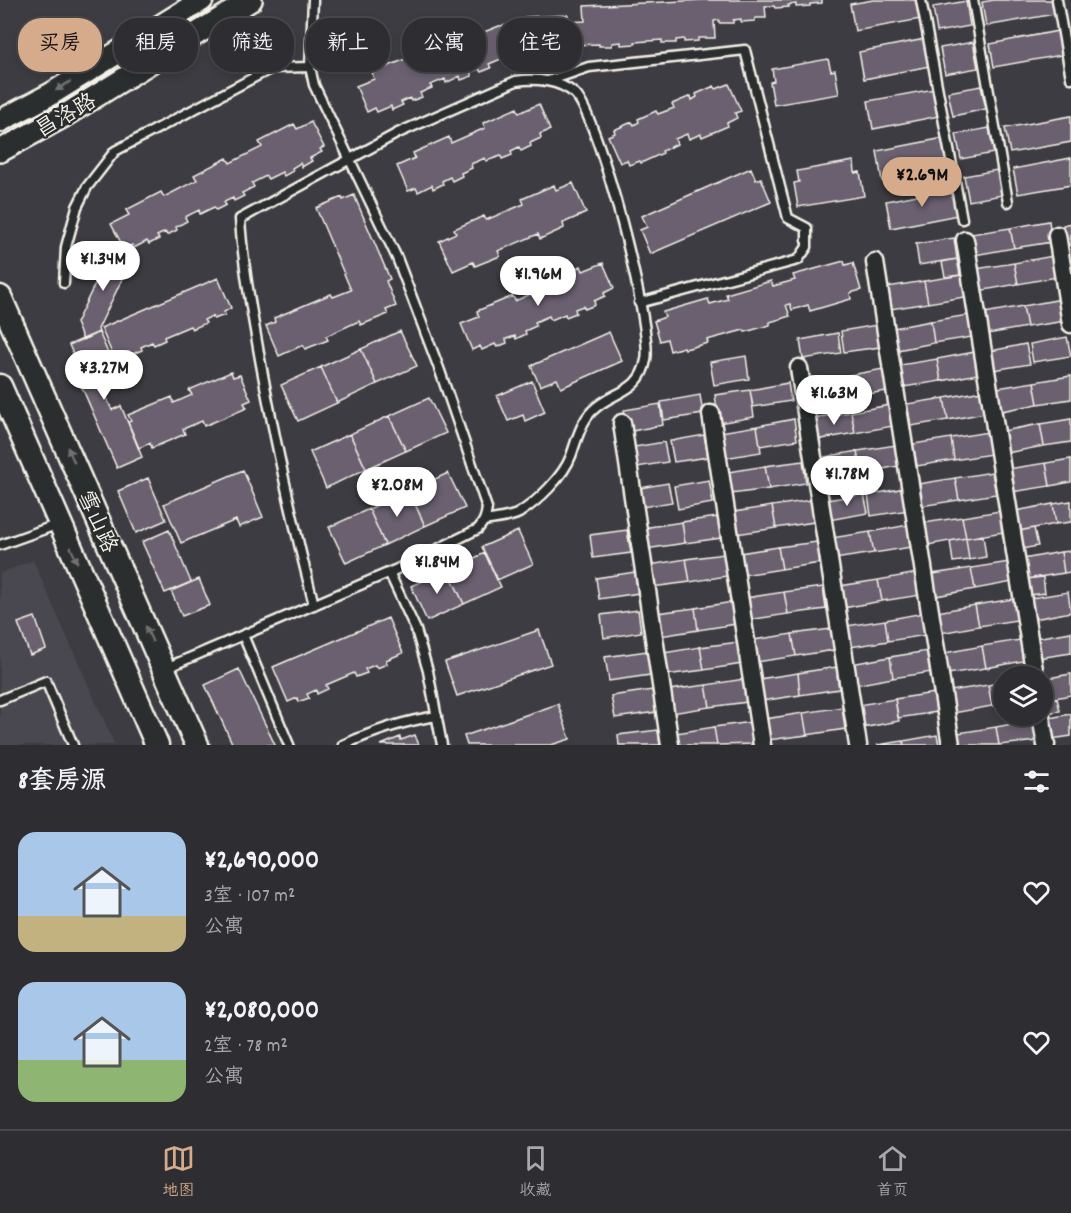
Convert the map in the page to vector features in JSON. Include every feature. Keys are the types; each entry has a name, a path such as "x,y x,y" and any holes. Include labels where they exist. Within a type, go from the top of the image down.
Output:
{"main road":[{"name":"雪山路","path":"0,297 197,745"},
{"name":"雪山路","path":"0,386 157,745"}],"street":[{"name":"昌洛路","path":"0,122 51,94 202,0"},
{"name":"昌洛路","path":"0,151 64,116 251,0"},
{"path":"1057,235 1071,324"},
{"path":"965,240 1033,666"},
{"path":"875,262 951,745"},
{"path":"799,368 858,745"},
{"path":"711,414 762,745"},
{"path":"622,423 670,745"},
{"path":"1043,726 1046,745"}],"lane":[{"path":"312,18 313,0"},
{"path":"921,0 962,219"},
{"path":"973,0 1008,202"},
{"path":"1057,0 1071,78"},
{"path":"548,81 589,67 745,50 788,218 807,228 807,247 798,260 639,303"},
{"path":"64,283 66,247 77,207 93,178 115,151 272,68 306,67"},
{"path":"164,669 389,572 478,529 484,521 487,508 420,314 381,222 314,85 311,72"},
{"path":"314,605 266,390 243,256 240,219 398,133 516,81 526,79 548,81 574,93 586,110 622,218 647,353 637,382 592,411 574,444 565,467 550,486 518,514 484,521"},
{"path":"0,545 61,524"},
{"path":"389,572 416,630 428,671 442,745"},
{"path":"243,635 289,745"},
{"path":"0,700 46,681 73,745"},
{"path":"343,745 388,726 436,716"}],"shaded area":[{"path":"33,560 115,745 0,745 0,573"}],"building":[{"path":"704,0 822,0 822,3 810,4 810,6 796,7 796,4 775,8 765,6 766,18 755,18 755,21 741,22 741,19 733,20 733,23 719,23 719,20 714,21 715,38 698,38 698,41 684,42 684,39 676,40 676,43 662,43 662,40 621,45 621,42 612,43 612,46 582,45 584,6"},
{"path":"873,0 918,0 921,19 855,31 850,4"},
{"path":"1052,0 1055,14 986,26 982,2"},
{"path":"966,1 970,26 937,32 933,7"},
{"path":"568,15 568,18 525,18 525,17"},
{"path":"498,26 498,60 489,64 491,68 486,70 486,31"},
{"path":"1058,31 1062,55 994,67 990,44"},
{"path":"925,39 930,66 864,79 859,52"},
{"path":"973,42 978,68 945,74 940,48"},
{"path":"828,59 831,71 835,70 839,94 774,105 770,82 774,81 772,69"},
{"path":"402,60 402,72 470,72 472,76 461,80 460,76 446,83 445,79 430,85 432,88 420,93 422,97 411,101 410,98 401,102 403,105 392,110 391,106 377,112 375,108 367,112 356,86 374,79 372,73 374,72 390,72 390,66"},
{"path":"729,84 741,111 735,113 737,118 727,123 728,126 702,137 701,134 689,139 687,134 675,139 677,144 641,163 640,161 629,165 627,160 620,163 608,136 615,133 614,130 632,122 634,125 639,122 638,119 656,111 658,114 674,108 672,104 691,96 692,100 697,97 696,94 714,86 716,89"},
{"path":"981,86 986,109 953,116 948,92"},
{"path":"934,89 939,116 873,129 868,101"},
{"path":"539,104 550,130 540,134 541,138 530,143 531,146 521,151 519,147 511,151 512,155 502,159 501,156 486,161 485,158 471,164 472,168 461,173 462,176 452,181 450,177 433,189 432,185 418,192 416,188 408,191 397,166 415,158 413,153 449,137 451,143 485,128 483,123 517,108 519,113"},
{"path":"1071,116 1071,142 1010,153 1005,128"},
{"path":"311,122 324,147 320,149 322,152 310,158 312,161 302,167 300,163 284,176 282,172 252,183 254,187 242,193 244,196 234,201 233,198 224,202 226,205 216,210 214,207 200,214 199,210 185,217 187,221 176,227 177,230 167,235 165,232 157,236 159,239 149,244 147,241 134,248 132,245 124,248 111,224 129,215 126,210 161,192 164,197 197,180 194,175 227,158 230,163 262,147 259,142 294,124 297,129"},
{"path":"989,128 994,153 961,159 956,134"},
{"path":"944,138 949,169 882,181 877,151"},
{"path":"1071,158 1071,185 1018,194 1013,169"},
{"path":"854,161 855,173 860,172 864,196 798,207 794,183 799,182 797,171"},
{"path":"751,168 756,180 761,178 771,202 650,254 640,230 647,227 642,216"},
{"path":"997,170 1002,195 969,201 964,176"},
{"path":"573,183 586,213 563,223 564,228 540,239 538,234 498,251 500,256 475,266 473,262 453,271 439,241 456,233 454,229 484,216 486,220 524,204 522,199 554,185 556,190"},
{"path":"953,188 958,215 891,228 886,201"},
{"path":"354,195 390,279 386,281 396,306 386,310 388,314 361,325 359,321 326,336 328,340 305,349 303,345 279,356 266,326 275,322 274,318 331,294 333,297 351,290 316,208 342,197 343,200"},
{"path":"1049,221 1052,242 1014,248 1010,228"},
{"path":"1071,223 1071,245 1066,245 1063,225"},
{"path":"1010,228 1014,248 975,255 971,234"},
{"path":"954,238 957,259 919,265 916,244"},
{"path":"121,242 132,265 128,267 98,329 99,332 83,340 76,323 113,247"},
{"path":"1053,256 1057,277 1018,284 1014,263"},
{"path":"957,259 960,275 945,277 942,262"},
{"path":"844,261 845,265 853,263 861,290 850,293 851,299 810,311 808,305 792,310 790,304 786,305 790,316 770,322 770,325 707,340 708,343 685,349 684,347 670,351 667,339 660,341 654,321 665,317 663,312 708,299 710,304 728,299 726,294 771,281 773,286 795,280 793,275"},
{"path":"603,263 614,288 604,293 605,296 594,301 595,305 585,309 583,306 575,309 576,313 566,317 565,314 551,320 549,316 535,322 536,326 525,331 526,334 516,339 515,336 506,339 507,343 497,347 495,344 482,350 480,346 472,350 461,324 479,317 477,311 513,296 515,301 549,286 547,281 581,266 583,271"},
{"path":"1014,263 1018,284 979,291 975,269"},
{"path":"962,275 965,297 928,303 924,281"},
{"path":"218,278 231,308 224,312 225,315 214,319 212,316 204,320 206,323 192,329 190,326 164,337 165,340 154,345 152,342 141,347 142,350 114,358 101,328"},
{"path":"924,281 928,303 891,309 887,287"},
{"path":"1062,299 1065,321 1027,327 1023,306"},
{"path":"1023,306 1027,327 988,334 984,313"},
{"path":"968,315 972,337 934,343 931,321"},
{"path":"931,321 934,343 897,350 893,328"},
{"path":"877,325 880,347 844,352 841,331"},
{"path":"400,331 417,366 377,384 361,349"},
{"path":"99,332 110,358 93,366 112,410 121,406 142,457 117,468 77,376 82,374 69,345"},
{"path":"609,332 622,361 561,388 557,379 540,386 531,366"},
{"path":"838,333 841,353 803,359 800,340"},
{"path":"1067,337 1071,356 1033,362 1030,344"},
{"path":"1026,344 1030,364 994,370 990,351"},
{"path":"361,349 377,384 337,403 321,367"},
{"path":"975,352 978,374 941,381 937,359"},
{"path":"746,356 749,379 714,385 710,362"},
{"path":"937,359 941,381 904,387 900,365"},
{"path":"321,367 337,403 298,421 281,385"},
{"path":"883,369 887,391 849,397 845,376"},
{"path":"231,372 233,377 240,375 251,400 244,403 247,408 204,426 202,421 183,429 185,434 152,448 150,443 139,448 128,422 131,421 128,415 172,397 174,403 192,395 189,390"},
{"path":"845,376 849,397 810,404 806,382"},
{"path":"1071,376 1071,399 1038,404 1034,382"},
{"path":"532,381 545,412 525,421 523,415 508,421 497,396"},
{"path":"1034,382 1038,404 1001,411 997,388"},
{"path":"788,383 791,401 753,407 750,390"},
{"path":"750,390 754,417 719,423 715,395"},
{"path":"982,391 985,413 948,420 944,398"},
{"path":"700,395 703,414 664,420 661,402"},
{"path":"429,398 446,433 406,451 389,416"},
{"path":"944,398 948,420 911,426 907,404"},
{"path":"660,404 663,425 627,432 624,410"},
{"path":"890,405 893,426 855,433 851,412"},
{"path":"851,412 855,433 816,440 813,418"},
{"path":"389,416 406,451 366,469 350,434"},
{"path":"794,419 797,440 760,446 757,426"},
{"path":"1071,419 1071,442 1044,446 1040,424"},
{"path":"1040,424 1044,446 1006,453 1003,431"},
{"path":"757,426 761,452 725,458 720,432"},
{"path":"988,432 992,454 954,460 951,438"},
{"path":"350,434 366,469 326,488 310,452"},
{"path":"704,435 708,457 674,462 670,441"},
{"path":"951,438 954,460 917,466 913,444"},
{"path":"664,442 668,462 631,468 628,448"},
{"path":"896,445 899,466 861,473 857,451"},
{"path":"857,451 861,473 822,479 819,458"},
{"path":"1071,459 1071,482 1050,486 1046,463"},
{"path":"803,461 806,483 769,489 765,466"},
{"path":"1046,463 1050,486 1012,492 1008,469"},
{"path":"765,466 769,489 731,494 728,472"},
{"path":"243,470 263,517 239,527 236,520 181,543 164,504"},
{"path":"992,472 996,494 959,500 955,478"},
{"path":"448,473 465,508 425,526 409,491"},
{"path":"148,478 166,520 136,533 118,491"},
{"path":"955,478 959,500 921,506 918,484"},
{"path":"709,480 713,503 678,509 674,486"},
{"path":"668,483 672,502 637,508 634,489"},
{"path":"905,488 909,510 871,516 868,495"},
{"path":"409,491 425,526 385,545 369,509"},
{"path":"864,494 868,513 829,520 826,500"},
{"path":"811,500 814,522 776,528 772,506"},
{"path":"1071,501 1071,522 1056,524 1053,504"},
{"path":"1053,504 1056,524 1018,531 1015,511"},
{"path":"772,506 776,528 737,534 734,512"},
{"path":"369,509 385,545 346,563 329,527"},
{"path":"1000,511 1004,532 966,538 962,517"},
{"path":"717,517 721,538 685,543 682,522"},
{"path":"962,517 966,538 928,545 924,523"},
{"path":"682,522 685,543 646,549 643,528"},
{"path":"908,525 912,547 874,553 870,532"},
{"path":"1034,528 1038,546 1022,549 1018,531"},
{"path":"169,530 191,582 165,593 142,542"},
{"path":"627,530 631,553 593,558 590,535"},
{"path":"518,531 533,564 497,580 482,547"},
{"path":"870,532 874,553 835,559 831,538"},
{"path":"983,535 986,557 969,560 966,538"},
{"path":"966,538 969,560 953,562 950,541"},
{"path":"817,542 820,563 782,569 778,547"},
{"path":"778,547 782,569 743,575 740,553"},
{"path":"1071,551 1071,572 1064,573 1061,552"},
{"path":"1061,552 1064,573 1026,579 1023,559"},
{"path":"485,553 501,587 464,604 448,570"},
{"path":"724,554 727,576 690,582 686,559"},
{"path":"686,559 690,582 652,587 649,565"},
{"path":"1009,562 1013,582 975,589 971,568"},
{"path":"971,568 975,589 936,596 933,574"},
{"path":"448,570 464,604 427,621 411,586"},
{"path":"635,572 639,593 599,599 596,578"},
{"path":"917,573 921,595 882,601 878,580"},
{"path":"1043,577 1045,593 1029,595 1026,579"},
{"path":"199,579 210,605 182,616 171,591"},
{"path":"878,580 882,601 843,608 840,586"},
{"path":"823,587 826,609 788,614 784,592"},
{"path":"784,592 788,614 749,620 746,598"},
{"path":"1068,592 1071,612 1034,619 1031,598"},
{"path":"1013,599 1017,620 979,626 975,605"},
{"path":"733,602 736,624 698,630 695,608"},
{"path":"975,605 979,626 941,633 937,612"},
{"path":"695,608 698,630 660,636 657,613"},
{"path":"638,610 641,632 604,638 601,615"},
{"path":"923,613 927,635 888,641 885,620"},
{"path":"35,617 46,649 30,655 18,623"},
{"path":"388,618 403,653 386,660 387,664 365,669 367,673 356,677 354,673 326,685 328,689 317,694 316,690 307,694 309,698 298,702 297,698 288,702 273,667"},
{"path":"885,620 888,641 850,647 846,626"},
{"path":"831,629 834,650 796,656 792,634"},
{"path":"539,630 551,664 457,696 445,662"},
{"path":"1071,632 1071,653 1039,658 1035,638"},
{"path":"792,634 796,656 757,662 754,640"},
{"path":"1020,640 1023,661 986,668 982,646"},
{"path":"739,642 742,664 704,670 700,647"},
{"path":"982,646 986,668 948,674 944,653"},
{"path":"700,647 704,670 666,675 663,653"},
{"path":"647,651 650,675 609,681 605,657"},
{"path":"928,651 932,672 893,678 890,657"},
{"path":"890,657 893,678 855,685 851,664"},
{"path":"836,667 839,689 800,695 798,673"},
{"path":"239,669 275,745 233,745 205,685"},
{"path":"798,673 800,695 762,701 759,679"},
{"path":"1071,674 1071,695 1053,698 1053,677"},
{"path":"744,679 747,702 710,707 706,685"},
{"path":"993,684 993,706 992,706 988,685"},
{"path":"706,685 710,707 672,713 669,690"},
{"path":"988,685 992,706 954,713 950,691"},
{"path":"652,690 656,712 615,718 611,696"},
{"path":"934,693 937,712 898,718 895,699"},
{"path":"1057,698 1060,711 1053,712 1053,699"},
{"path":"895,699 899,721 862,728 858,705"},
{"path":"558,704 570,739 551,745 467,745 464,736"},
{"path":"842,707 845,729 807,735 803,713"},
{"path":"803,713 807,735 768,740 765,719"},
{"path":"1071,714 1071,736 1052,739 1050,726 1053,726 1053,717"},
{"path":"752,722 755,744 717,745 714,727"},
{"path":"1034,726 1037,741 999,745 996,727"},
{"path":"714,727 717,745 678,745 676,733"},
{"path":"996,727 999,745 960,745 958,733"},
{"path":"658,730 660,745 619,745 618,735"},
{"path":"415,735 419,745 381,745 400,737 401,740"},
{"path":"937,735 939,745 904,745 903,741"},
{"path":"903,741 904,745 877,745"}]}
